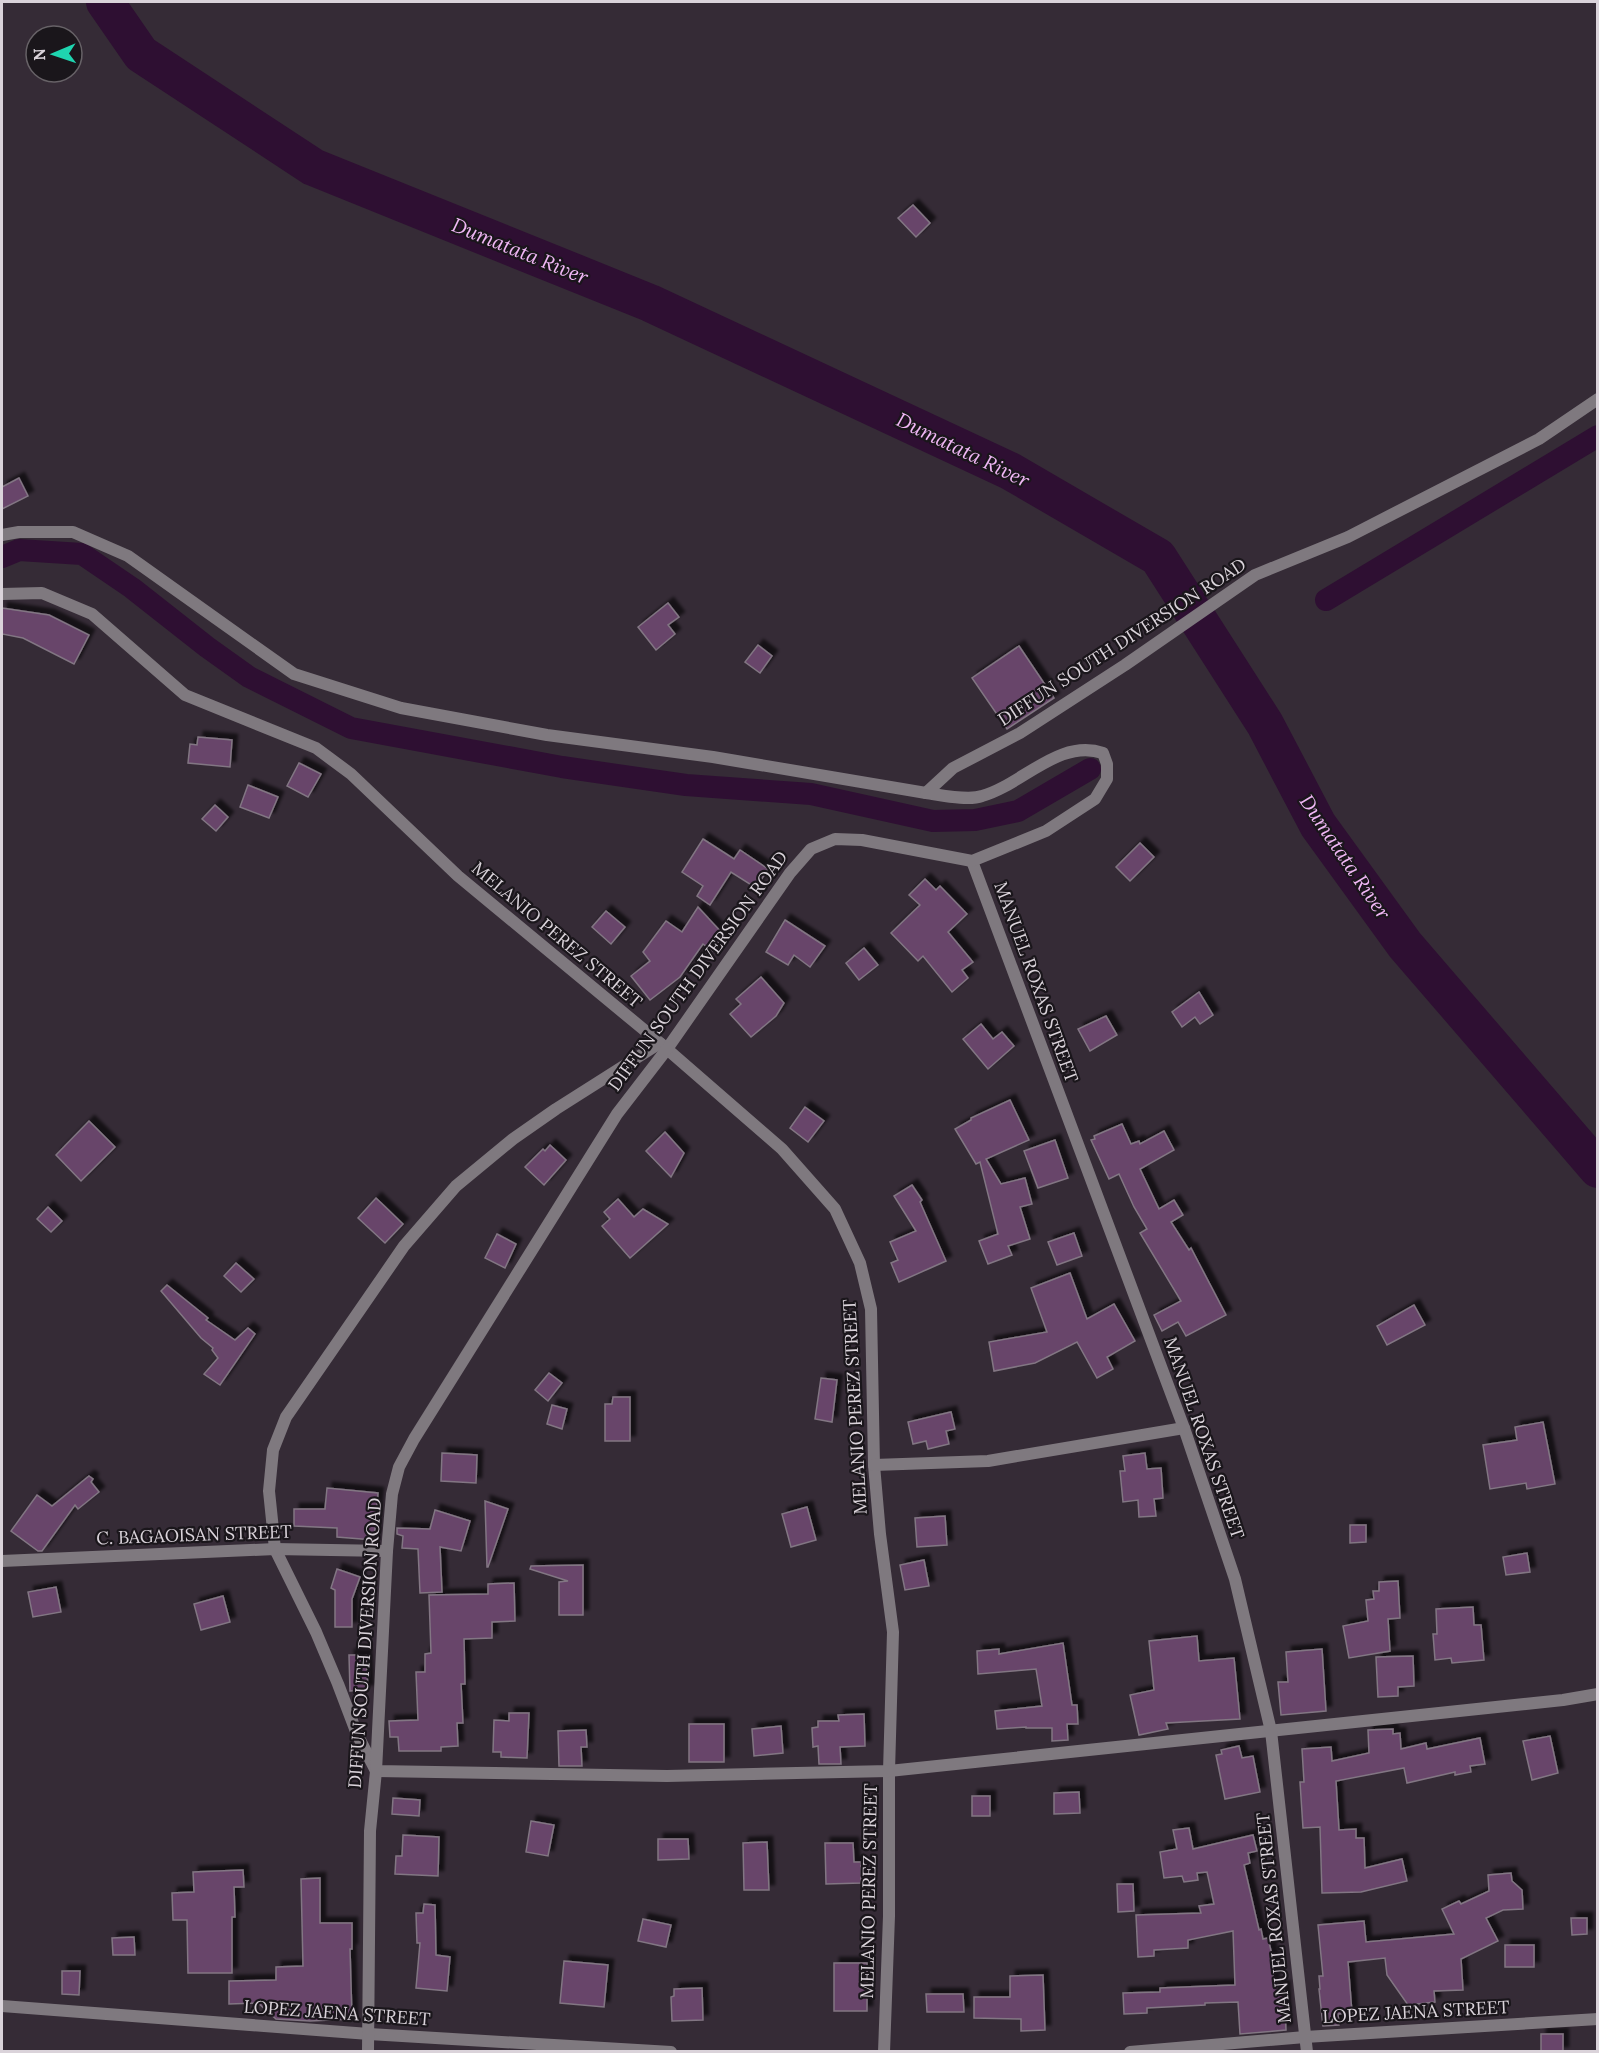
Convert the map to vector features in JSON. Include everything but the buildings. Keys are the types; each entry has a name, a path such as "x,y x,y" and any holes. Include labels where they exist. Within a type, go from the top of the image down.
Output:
{"street":[{"name":"DIFFUN SOUTH DIVERSION ROAD","path":"926,793 953,768 1020,733 1125,665 1256,575 1348,537 1539,439 1598,399"},
{"path":"2,535 19,532 73,532 128,556 294,674 401,708 547,735 713,757 926,793 980,797 1011,784 1059,756 1091,749 1103,753 1107,764 1107,779 1095,799 1046,831 972,861"},
{"name":"MELANIO PEREZ STREET","path":"2,594 42,593 92,614 185,694 316,748 351,774 458,876 664,1046 782,1149 835,1209 860,1263 871,1309 874,1465 892,1632 889,1916 884,2052"},
{"name":"DIFFUN SOUTH DIVERSION ROAD","path":"368,2052 370,1831 376,1771 387,1551 392,1494 399,1467 617,1114 790,873 811,849 835,839 862,840 972,861"},
{"name":"MANUEL ROXAS STREET","path":"972,861 1184,1428 1235,1579 1271,1731 1307,2052"},
{"path":"664,1046 555,1109 513,1139 456,1186 404,1246 286,1417 273,1450 270,1491 275,1549 315,1632 357,1734 376,1771 667,1776 889,1771 1598,1695"},
{"path":"874,1465 988,1461 1184,1428"},
{"name":"C. BAGAOISAN STREET","path":"2,1562 275,1549 387,1551"},
{"name":"LOPEZ JAENA STREET","path":"2,2006 369,2034 671,2052"},
{"name":"LOPEZ JAENA STREET","path":"1130,2052 1305,2037 1598,2019"}],"waterway":[{"name":"Dumatata River","path":"105,2 141,54 313,167 650,303 1010,471 1158,557 1265,724 1318,825 1405,945 1598,1169"},
{"path":"1326,600 1598,436"},
{"path":"2,557 19,550 82,554 132,588 249,677 351,728 562,767 686,785 811,794 933,821 975,820 1018,811 1090,769"}]}
